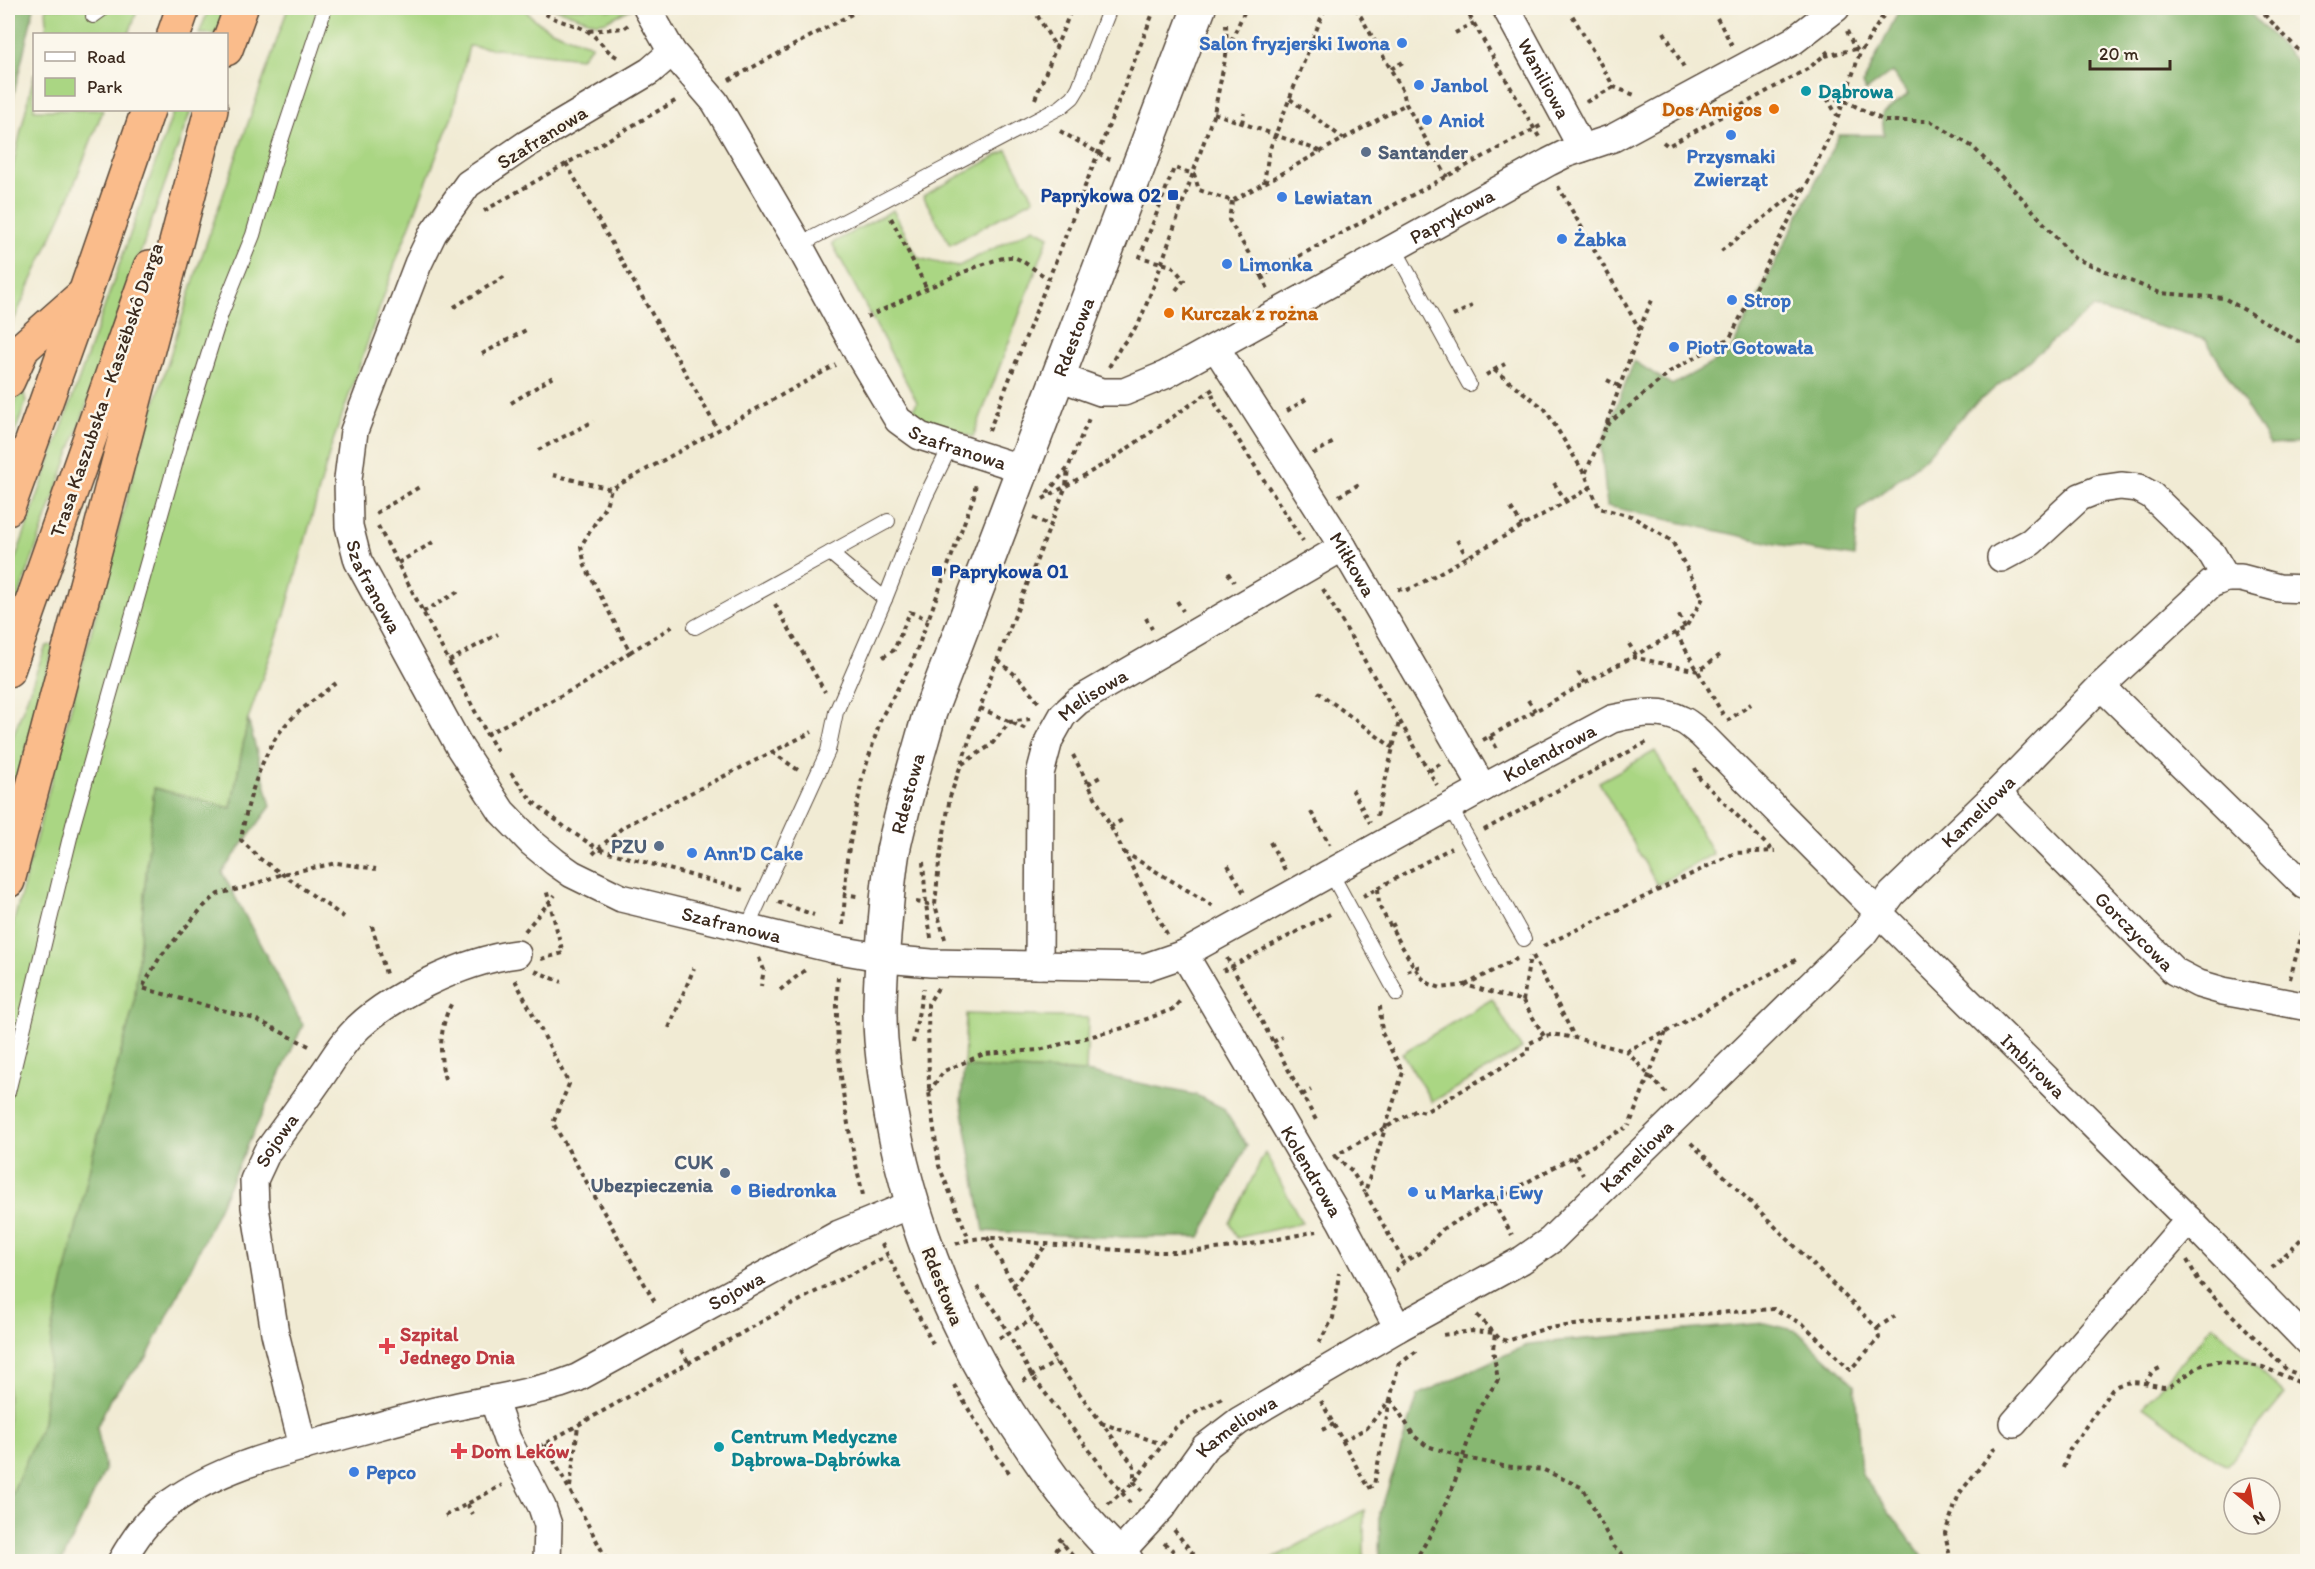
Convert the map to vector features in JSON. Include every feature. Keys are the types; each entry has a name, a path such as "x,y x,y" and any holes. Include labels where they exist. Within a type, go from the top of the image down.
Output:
{"highway":[{"path":"174,33 183,8"},
{"path":"228,46 241,8"},
{"path":"8,508 148,111"},
{"name":"Trasa Kaszubska – Kaszëbskô Darga","path":"8,670 205,111"},
{"path":"8,881 211,111"},
{"path":"8,381 23,348 85,293"}],"street":[{"name":"Waniliowa","path":"1506,8 1582,148"},
{"name":"Szafranowa","path":"641,13 715,102 898,420 920,436 1023,469"},
{"name":"Rdestowa","path":"1121,1560 1042,1465 984,1374 964,1337 927,1253 912,1204 893,1121 881,1039 882,958 893,853 930,712 1059,377 1213,13"},
{"name":"Paprykowa","path":"1059,377 1101,392 1124,392 1166,375 1549,162 1612,138 1839,18"},
{"name":"Szafranowa","path":"672,52 650,71 527,144 468,184 434,233 418,264 354,431 348,491 349,526 358,561 460,748 502,812 532,843 572,874 621,898 882,958"},
{"name":"Miłkowa","path":"1216,348 1343,547 1483,788"},
{"path":"2001,558 2031,542 2080,497 2100,489 2121,486 2138,488 2151,495 2234,578 2279,588 2307,589"},
{"name":"Melisowa","path":"1039,966 1040,774 1049,740 1063,715 1078,701 1343,547"},
{"name":"Kameliowa","path":"1121,1560 1162,1508 1205,1447 1239,1421 1398,1328 1525,1258 1551,1240 1664,1117 1863,934 1892,894 1997,793 2101,686 2211,584 2234,578"},
{"path":"2101,686 2306,898"},
{"name":"Kolendrowa","path":"882,958 932,963 1146,967 1176,940 1216,937 1326,862 1450,807 1612,719 1635,714 1661,714 1681,719 1706,739 1879,913"},
{"name":"Gorczycowa","path":"1997,793 2174,971 2199,984 2223,991 2296,1005"},
{"name":"Imbirowa","path":"1879,913 2189,1220 2307,1342"},
{"name":"Kolendrowa","path":"1176,940 1341,1221 1398,1328"},
{"name":"Sojowa","path":"303,1447 275,1333 255,1207 254,1180 267,1152 351,1035 389,1005 461,969 498,956 520,967"},
{"name":"Sojowa","path":"121,1562 132,1541 150,1520 169,1504 215,1478 256,1460 303,1447 440,1410 493,1400 578,1378 792,1258 839,1234 912,1204"},
{"path":"2014,1423 2189,1220"},
{"path":"493,1400 507,1439 542,1507 548,1525 547,1562"}],"lane":[{"path":"8,1092 73,825 186,426 221,314 253,235 273,165 325,8"},
{"path":"799,245 1054,111 1073,97 1110,8"},
{"path":"1395,249 1469,384"},
{"path":"747,928 828,751 835,716 849,680 885,599 925,498 951,445"},
{"path":"695,627 888,521"},
{"path":"830,553 885,599"},
{"path":"1450,807 1524,939"},
{"path":"1326,862 1397,994"}],"path":[{"path":"538,8 550,17 589,31 624,28 641,13"},
{"path":"478,214 701,86 733,79 863,8"},
{"path":"1033,8 1055,47"},
{"path":"921,637 974,496 986,437 1155,8"},
{"path":"1110,365 1139,323 1214,113 1227,50 1246,8"},
{"path":"1263,184 1269,151 1325,8"},
{"path":"1356,8 1403,91 1406,104 1447,177"},
{"path":"1465,8 1540,139"},
{"path":"1568,8 1614,87 1645,99"},
{"path":"1606,426 1671,371 1730,338 1838,117 1845,101 1858,51 1888,8"},
{"path":"2258,8 2307,60"},
{"path":"1213,13 1227,50"},
{"path":"1717,18 1733,48"},
{"path":"1839,18 1858,51"},
{"path":"1455,33 1474,23"},
{"path":"589,31 609,54 650,71"},
{"path":"1664,32 1688,74 1679,79"},
{"path":"1823,57 1858,51"},
{"path":"1391,69 1406,61"},
{"path":"1838,117 1827,98 1845,101 1885,121 1930,121 1973,147 2022,198 2074,258 2160,293 2224,297 2307,347"},
{"path":"1290,99 1344,139"},
{"path":"1194,174 1199,190 1232,201 1406,104"},
{"path":"1214,113 1321,152"},
{"path":"1242,123 1245,113"},
{"path":"1232,201 1229,220 1262,276 1563,114"},
{"path":"566,163 718,430"},
{"path":"1176,290 1184,280 1172,266 1140,257 1174,168 1194,174"},
{"path":"1553,177 1640,330"},
{"path":"1721,251 1807,184"},
{"path":"882,201 927,290"},
{"path":"844,328 976,267 1004,258 1014,257 1049,279"},
{"path":"454,307 507,275"},
{"path":"1585,474 1606,426 1653,298"},
{"path":"1447,319 1472,306"},
{"path":"482,354 526,330"},
{"path":"1469,384 1505,364"},
{"path":"553,475 611,489 836,365"},
{"path":"1429,771 1686,627 1703,598 1672,541 1630,516 1599,508 1585,474 1545,408 1494,370"},
{"path":"511,403 553,377"},
{"path":"1607,380 1621,387"},
{"path":"1035,504 1108,462 1218,387"},
{"path":"1211,390 1216,405 1310,551 1303,555 1450,807"},
{"path":"1281,414 1308,398"},
{"path":"538,450 594,421"},
{"path":"1030,529 1042,499 1068,468 1086,427"},
{"path":"1308,458 1334,442"},
{"path":"946,942 935,905 939,863 950,797 980,708 1066,486 1068,468"},
{"path":"1554,483 1566,501"},
{"path":"1334,499 1359,484"},
{"path":"370,504 373,515 421,486"},
{"path":"1390,585 1407,590 1590,488"},
{"path":"611,489 606,505 581,546 585,566 630,652"},
{"path":"1511,508 1522,526"},
{"path":"378,525 504,763"},
{"path":"1457,540 1467,557"},
{"path":"398,564 435,541"},
{"path":"689,1364 553,1123 570,1084 520,967 523,933 572,874 623,827 835,716 766,588"},
{"path":"423,612 461,590"},
{"path":"849,680 894,650 910,612 928,620"},
{"path":"1679,615 1686,627"},
{"path":"460,748 585,683 630,652 690,616 695,627"},
{"path":"1676,633 1727,721"},
{"path":"449,661 498,634"},
{"path":"1629,644 1634,656"},
{"path":"1698,671 1723,652"},
{"path":"1634,656 1698,671"},
{"path":"998,660 1022,681 1044,709"},
{"path":"1578,672 1585,683"},
{"path":"336,682 283,728 268,750 249,806 241,840 259,858 344,917"},
{"path":"1318,692 1393,748"},
{"path":"1528,700 1534,711"},
{"path":"1751,704 1727,721 1690,755 1700,779 1773,851"},
{"path":"980,708 1049,740 1068,746 1123,851 1176,940 1158,941"},
{"path":"1361,830 1375,822 1400,721"},
{"path":"961,765 991,745 1010,722"},
{"path":"1378,888 1651,740 1657,740"},
{"path":"772,751 814,781"},
{"path":"511,773 532,801 566,828 598,849"},
{"path":"1088,784 1100,777"},
{"path":"1352,789 1371,824"},
{"path":"1311,812 1331,846"},
{"path":"1110,827 1124,819"},
{"path":"1326,862 1331,846 1341,841"},
{"path":"1270,842 1286,871"},
{"path":"532,843 563,953"},
{"path":"1465,985 1735,853 1796,851 1809,843"},
{"path":"1123,851 1218,908 1204,915 1317,1123"},
{"path":"923,859 926,904 933,948"},
{"path":"334,1059 255,1019 142,988 160,957 203,907 218,894 247,887 282,874 337,863 376,869"},
{"path":"1228,865 1245,893 1236,898"},
{"path":"1275,876 1295,866"},
{"path":"2296,1005 2306,898"},
{"path":"1391,926 1399,922"},
{"path":"372,926 385,964 389,1005"},
{"path":"1524,939 1575,1038"},
{"path":"840,950 835,1014 843,1093 870,1221 893,1265"},
{"path":"1523,1001 1531,952"},
{"path":"1626,1051 1666,1032 1802,956"},
{"path":"520,967 562,982"},
{"path":"1365,1192 1403,1072 1383,1033 1377,976 1382,967"},
{"path":"669,1028 694,968"},
{"path":"913,1052 921,993"},
{"path":"446,1079 442,1047 445,1014 456,996"},
{"path":"929,1092 944,1071 984,1053 1039,1050 1123,1028 1173,1009 1184,996"},
{"path":"928,1004 929,1092 939,1166 969,1239 987,1237 1159,1252 1206,1251 1327,1229 1341,1221"},
{"path":"1628,1126 1666,1032"},
{"path":"1310,1169 1417,1110 1425,1112 1528,1052 1528,1044 1551,1033 1626,1051 1670,1096 1664,1117"},
{"path":"1273,1042 1282,1037"},
{"path":"1302,1095 1311,1090"},
{"path":"1396,1270 1404,1262 1421,1252 1444,1228 1628,1126 1664,1117"},
{"path":"1458,1296 1495,1333 1507,1341 1547,1328 1630,1319 1774,1309 1804,1325 1850,1370 1879,1338 1877,1328 1664,1117"},
{"path":"1331,1149 1351,1170 1404,1262"},
{"path":"1493,1202 1525,1258"},
{"path":"2253,1286 2307,1233"},
{"path":"987,1237 1056,1362 1134,1466 1134,1482 1144,1494"},
{"path":"1013,1286 1047,1244"},
{"path":"445,1516 508,1482 501,1469 812,1294 888,1256"},
{"path":"1316,1349 1333,1318 1340,1269"},
{"path":"971,1280 995,1310 1032,1376 1136,1510"},
{"path":"1877,1328 1895,1316"},
{"path":"998,1339 1032,1320"},
{"path":"1309,1380 1368,1488 1374,1485 1403,1342 1398,1328"},
{"path":"1434,1340 1443,1335 1472,1331 1495,1333"},
{"path":"1414,1562 1451,1492 1479,1408 1498,1380 1493,1350 1495,1333"},
{"path":"1398,1365 1424,1345"},
{"path":"2063,1468 2070,1449 2112,1389 2120,1384 2130,1381 2170,1386 2203,1364 2217,1361 2264,1366 2307,1386"},
{"path":"1020,1383 1056,1362"},
{"path":"2145,1384 2152,1372 2160,1368"},
{"path":"2287,1370 2307,1378"},
{"path":"1391,1400 1414,1436 1427,1446 1503,1466 1544,1470 1583,1488 1613,1546 1631,1562"},
{"path":"1342,1441 1367,1428 1391,1400"},
{"path":"1100,1423 1162,1444"},
{"path":"1951,1562 1945,1533 1959,1494 2014,1423"},
{"path":"1322,1430 1334,1424"},
{"path":"569,1489 578,1426"},
{"path":"545,1444 608,1562"},
{"path":"468,1504 473,1514"},
{"path":"1167,1523 1200,1562"},
{"path":"1163,1542 1186,1562"},
{"path":"1042,1562 1063,1544"}],"green space":[{"path":"8,8 34,8 8,119"},
{"path":"46,8 138,8 129,33 44,33 47,23"},
{"path":"209,8 226,8 217,33 199,33"},
{"path":"288,8 524,8 530,16 546,27 592,45 581,58 469,46 452,116 396,261 331,447 285,614 248,719 231,808 154,788 134,1005 93,1154 52,1333 43,1422 8,1503 8,943 137,460 198,267"},
{"path":"553,8 602,8 607,10 633,8 597,23"},
{"path":"1900,8 2245,8 2307,72 2307,443 2270,445 2206,340 2093,308 1968,410 1924,459 1858,511 1854,557 1776,544 1607,506 1601,446 1634,361 1672,385 1729,354 1839,135 1884,135 1882,114 1908,94 1892,72 1866,91 1863,84"},
{"path":"33,78 33,111 103,111 66,205 8,333 8,187"},
{"path":"174,111 191,111 8,627 8,580"},
{"path":"1007,150 1034,199 950,245 923,196"},
{"path":"893,210 918,258 957,267 1034,228 1049,236 973,437 909,418 917,402 832,243"},
{"path":"24,393 26,402 8,452 10,414 20,394"},
{"path":"47,646 53,647 8,822 8,750 44,651"},
{"path":"248,719 271,806 222,872 303,1025 193,1264 147,1357 111,1397 97,1427 105,1470 62,1561 8,1561 8,1503 43,1422 52,1333 93,1154 134,1005 154,788 231,808"},
{"path":"1655,751 1713,854 1657,885 1599,782"},
{"path":"1492,999 1522,1049 1432,1102 1402,1053"},
{"path":"966,1014 1088,1018 1086,1072 964,1067"},
{"path":"964,1067 1086,1072 1196,1095 1223,1108 1247,1146 1200,1237 1097,1237 984,1231 961,1100"},
{"path":"1265,1153 1302,1223 1237,1238 1230,1223"},
{"path":"1765,1323 1797,1331 1855,1385 1861,1474 1926,1561 1379,1561 1380,1513 1418,1395 1529,1344"},
{"path":"2213,1325 2285,1394 2226,1466 2144,1406"},
{"path":"1364,1510 1364,1561 1268,1561"}],"place":[{"name":"Salon fryzjerski Iwona","path":"1402,43"},
{"name":"Janbol","path":"1419,85"},
{"name":"Dąbrowa","path":"1806,91"},
{"name":"Dos Amigos","path":"1774,109"},
{"name":"Anioł","path":"1427,120"},
{"name":"Przysmaki Zwierząt","path":"1731,135"},
{"name":"Santander","path":"1366,152"},
{"name":"Paprykowa 02","path":"1173,195"},
{"name":"Lewiatan","path":"1282,197"},
{"name":"Żabka","path":"1562,239"},
{"name":"Limonka","path":"1227,264"},
{"name":"Strop","path":"1732,300"},
{"name":"Kurczak z rożna","path":"1169,313"},
{"name":"Piotr Gotowała","path":"1674,347"},
{"name":"Paprykowa 01","path":"937,571"},
{"name":"PZU","path":"659,846"},
{"name":"Ann'D Cake","path":"692,853"},
{"name":"CUK Ubezpieczenia","path":"725,1173"},
{"name":"Biedronka","path":"736,1190"},
{"name":"u Marka i Ewy","path":"1413,1192"},
{"name":"Szpital Jednego Dnia","path":"387,1346"},
{"name":"Centrum Medyczne Dąbrowa-Dąbrówka","path":"719,1447"},
{"name":"Dom Leków","path":"459,1451"},
{"name":"Pepco","path":"354,1472"}]}
